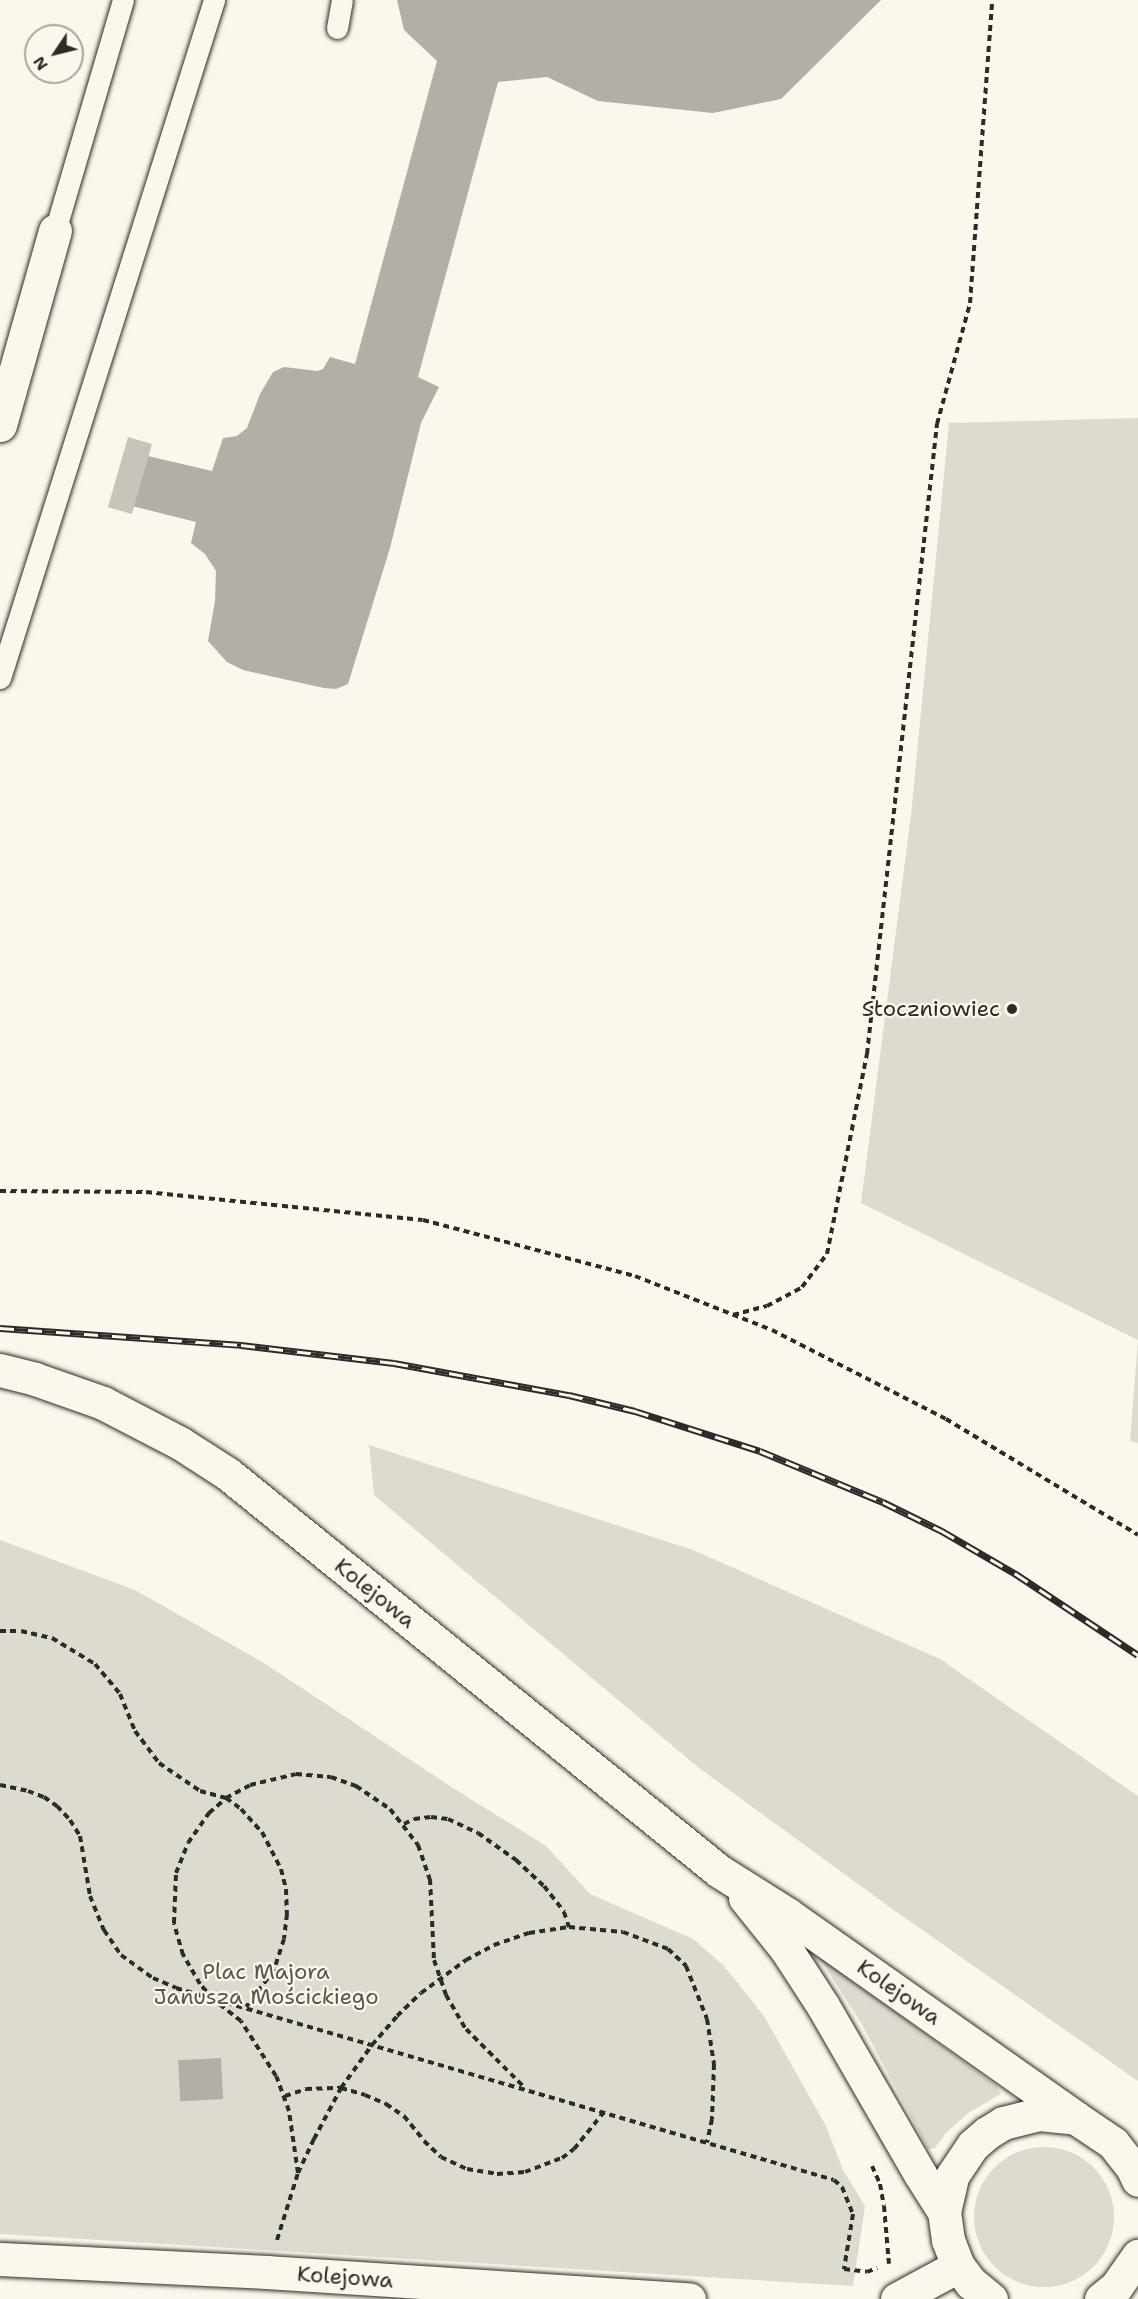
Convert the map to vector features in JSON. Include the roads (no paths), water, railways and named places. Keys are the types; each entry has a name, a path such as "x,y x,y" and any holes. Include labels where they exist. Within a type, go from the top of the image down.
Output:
{"main road":[{"path":"0,425 55,231"},
{"name":"Kolejowa","path":"0,1370 35,1378 103,1403 180,1443 228,1474 719,1871 787,1914 1113,2143 1132,2166 1138,2180"},
{"name":"Kolejowa","path":"719,1871 759,1912 805,1978 944,2212"},
{"path":"989,2298 971,2283 958,2266 948,2240 944,2212 952,2176 973,2145 1003,2123 1039,2114 1076,2118"},
{"path":"1101,2299 1116,2287 1138,2256"},
{"name":"Kolejowa","path":"0,2259 267,2272 689,2299"},
{"path":"897,2299 958,2266"}],"lane":[{"path":"55,231 123,0"},
{"path":"0,678 214,0"},
{"path":"337,28 342,0"}],"railway":[{"path":"0,1328 241,1345 394,1363 569,1395 635,1411 760,1451 883,1502 942,1531 1016,1574 1138,1655"}],"place":[{"name":"Stoczniowiec","path":"1012,1009"}],"park label":[{"name":"Plac Majora Janusza Mościckiego","path":"266,1984"}]}
